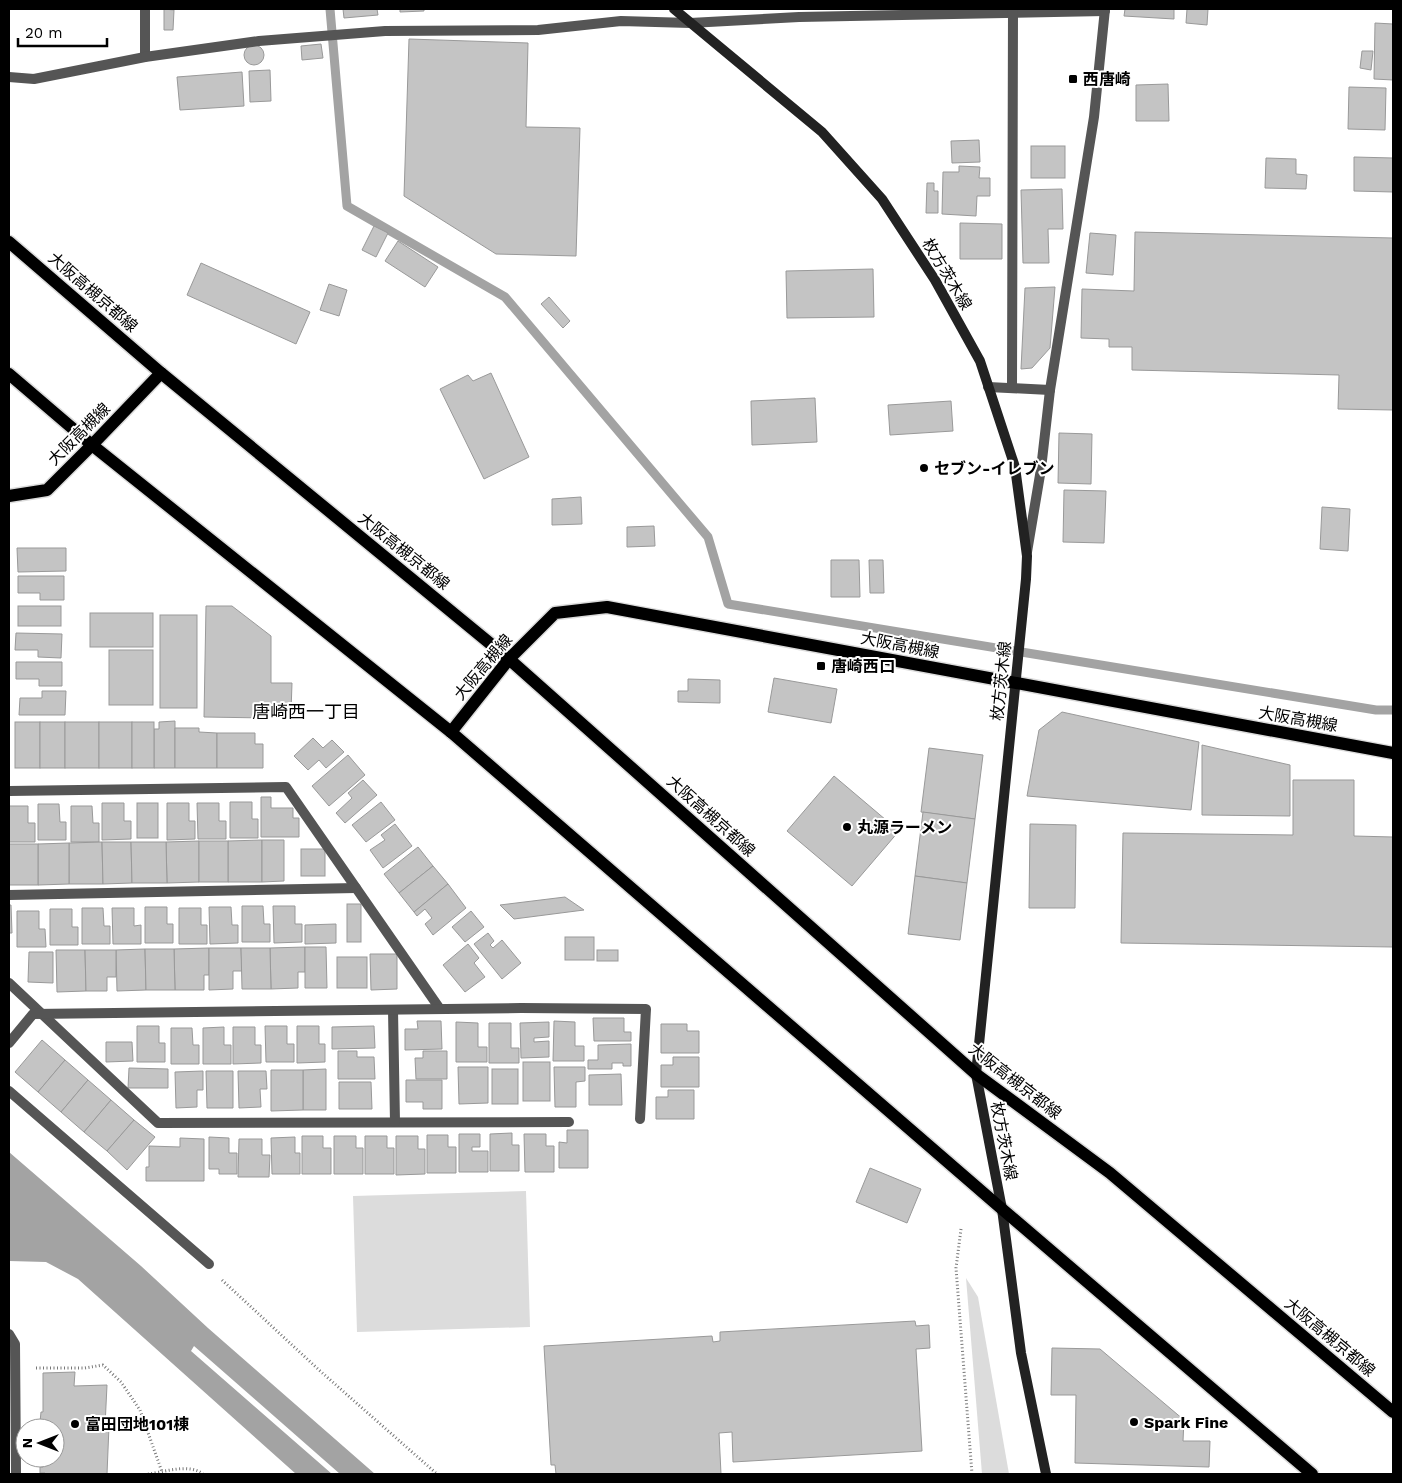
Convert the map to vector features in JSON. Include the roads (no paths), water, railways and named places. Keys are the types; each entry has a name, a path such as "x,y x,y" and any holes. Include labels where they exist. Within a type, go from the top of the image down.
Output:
{"main road":[{"name":"枚方茨木線","path":"674,9 822,132 882,199 936,280 980,361 1016,467 1027,556 976,1074 1002,1209 1021,1352 1046,1474"},
{"name":"大阪高槻京都線","path":"9,242 161,373 509,659 976,1074 1110,1173 1393,1412"},
{"name":"大阪高槻線","path":"9,496 47,490 92,446 161,373"},
{"path":"9,374 92,446 451,732 1002,1209 1312,1474"},
{"name":"大阪高槻線","path":"451,732 509,659 555,613 607,607 1393,753"}],"street":[{"path":"145,9 145,57"},
{"path":"9,77 34,78 145,57 260,41 385,31 538,30 621,22 690,24 799,17 1105,10 1094,116 1050,390 1042,468 1027,556"},
{"path":"1012,388 1013,11"},
{"path":"988,387 1050,390"},
{"path":"9,791 286,787 440,1010"},
{"path":"9,895 356,888"},
{"path":"9,983 158,1123 568,1122"},
{"path":"9,1043 33,1014 521,1008 646,1009 640,1119"},
{"path":"393,1010 395,1122"},
{"path":"9,1091 209,1264"},
{"path":"9,1334 15,1344 16,1474"}],"waterway":[{"path":"330,9 347,206 505,297 708,537 728,604 1376,710 1393,710"}],"place":[{"name":"西唐崎","path":"1073,79"},
{"name":"セブン-イレブン","path":"924,468"},
{"name":"唐崎西口","path":"821,666"},
{"name":"丸源ラーメン","path":"847,827"},
{"name":"Spark Fine","path":"1134,1422"},
{"name":"富田団地101棟","path":"75,1424"}],"district":[{"name":"唐崎西一丁目","path":"306,711"}]}
